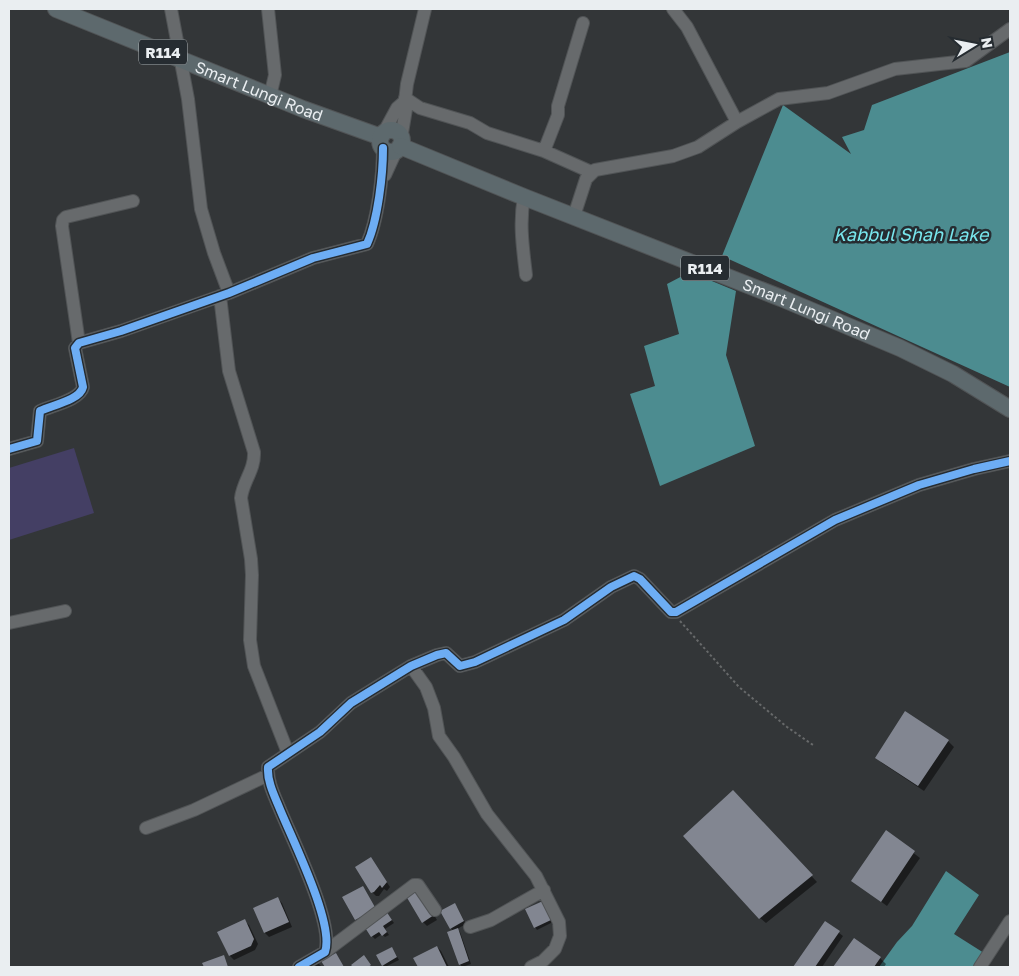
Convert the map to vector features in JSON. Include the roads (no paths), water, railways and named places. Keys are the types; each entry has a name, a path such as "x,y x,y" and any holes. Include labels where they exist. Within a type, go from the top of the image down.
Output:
{"main road":[{"name":"Smart Lungi Road","path":"56,9 270,96 391,142 524,198 781,298 900,348 954,374 1008,409"}],"street":[{"path":"171,9 188,99 201,209 225,294 229,371 254,452 254,464 242,487 241,498 252,575 250,640 254,666 288,753"},
{"path":"268,9 275,64 275,75 270,96"},
{"path":"391,142 406,109 407,84 425,9"},
{"path":"673,9 687,27 737,122"},
{"path":"544,151 558,115 558,106 583,23"},
{"path":"574,216 582,187 591,172 599,168 673,156 698,147 737,122 779,99 828,93 894,69 966,61 1010,30"},
{"path":"9,449 37,441 40,411 76,397 82,392 83,387 75,348 79,343 121,331 225,294 313,258 367,244 374,225 380,184 391,142 397,108 405,100"},
{"path":"405,100 420,108 470,123 487,133 544,151 591,172"},
{"path":"524,198 521,210 521,227 526,275"},
{"path":"79,343 62,226 63,220 66,217 132,201"},
{"path":"325,952 328,944 319,904 268,775 268,767 320,732 351,702 411,666 437,655 446,653 460,666 466,666 564,620 611,587 634,576 640,579 673,613 836,520 919,485 974,468 1010,461"},
{"path":"9,624 65,611"},
{"path":"411,666 426,687 434,708 439,736 454,757 487,814 536,876 559,922 560,936 555,949 543,961 531,967"},
{"path":"146,828 194,810 268,775"},
{"path":"299,967 325,952 414,886 418,885 422,889 435,910"},
{"path":"470,927 491,920 544,890"},
{"path":"980,967 1010,921"}],"water":[{"name":"Kabbul Shah Lake","path":"1010,52 1010,387 722,256 783,105 851,154 842,137 864,130 872,105"},
{"path":"690,272 736,291 726,355 755,446 660,486 630,394 655,386 644,346 679,334 667,284"},
{"path":"946,871 979,895 954,934 984,953 974,967 879,967 897,942 912,926"}]}
